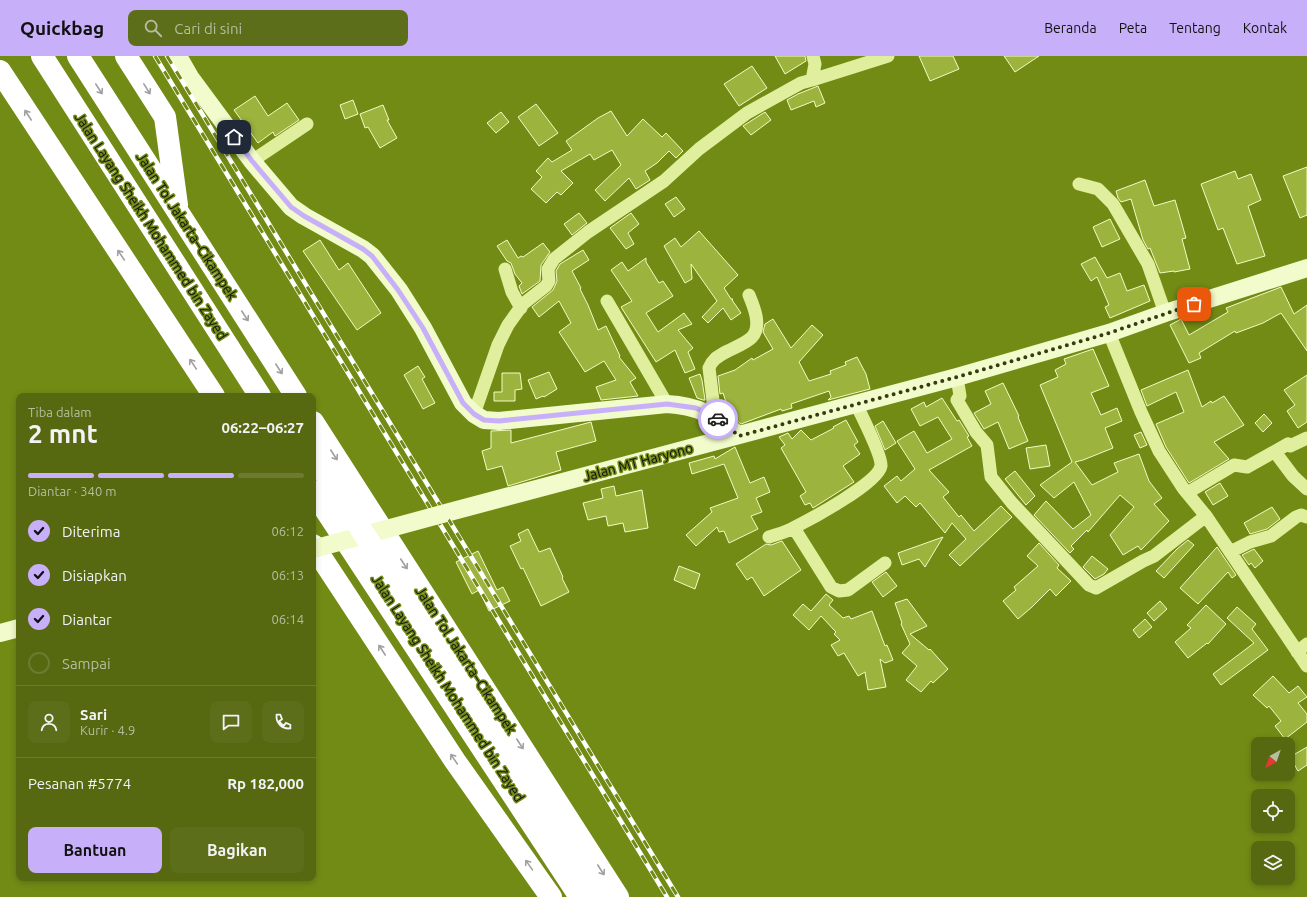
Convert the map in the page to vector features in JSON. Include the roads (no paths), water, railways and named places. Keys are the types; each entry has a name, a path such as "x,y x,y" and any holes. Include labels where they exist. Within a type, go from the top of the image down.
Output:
{"highway":[{"path":"34,56 250,393"},
{"name":"Jalan Layang Sheikh Mohammed bin Zayed","path":"42,56 258,393"},
{"name":"Jalan Layang Sheikh Mohammed bin Zayed","path":"58,56 273,393"},
{"name":"Jalan Tol Jakarta–Cikampek","path":"78,56 294,393"},
{"path":"126,56 165,117 178,212"},
{"path":"0,71 212,393"},
{"name":"Jalan Tol Jakarta–Cikampek","path":"316,427 618,897"},
{"name":"Jalan Layang Sheikh Mohammed bin Zayed","path":"316,460 600,897"},
{"name":"Jalan Layang Sheikh Mohammed bin Zayed","path":"316,483 584,897"},
{"path":"316,497 580,897"},
{"path":"316,550 455,761 551,897"}],"main road":[{"path":"178,56 190,77 252,161 297,212 363,249 372,256 403,296 423,328 463,403 474,414 484,420 499,421 667,404 696,408 715,417 739,436"},
{"name":"Jalan MT Haryono","path":"316,548 957,377 1109,333 1165,313 1307,268"},
{"path":"0,633 16,629"}],"street":[{"path":"812,80 815,64 813,56"},
{"path":"474,414 498,345 508,326 521,308 530,298 546,286 549,281 548,269 550,264 588,232 664,181 699,149 747,113 802,83 888,56"},
{"path":"252,161 307,124"},
{"path":"1079,184 1098,190 1113,204 1148,264 1165,313"},
{"path":"505,269 512,292 521,308"},
{"path":"715,417 709,368 712,361 751,338 755,332 757,318 749,295"},
{"path":"607,301 667,404"},
{"path":"1109,333 1141,412 1159,451 1187,493 1206,516 1230,552 1302,648 1307,666"},
{"path":"957,377 960,396 957,400 976,432 986,445 991,476 1012,503 1089,585 1096,588 1154,556 1206,516"},
{"path":"769,537 794,528 862,488 877,474 881,466 879,456 856,404"},
{"path":"1187,493 1234,465 1246,467 1288,444 1290,446 1307,438"},
{"path":"1274,452 1293,476 1307,489"},
{"path":"1230,552 1250,542 1271,536 1296,517 1301,515 1307,517"},
{"path":"794,528 831,587 839,592 848,590 885,563"}],"railway":[{"path":"155,56 667,897"},
{"path":"167,56 678,897"}]}
